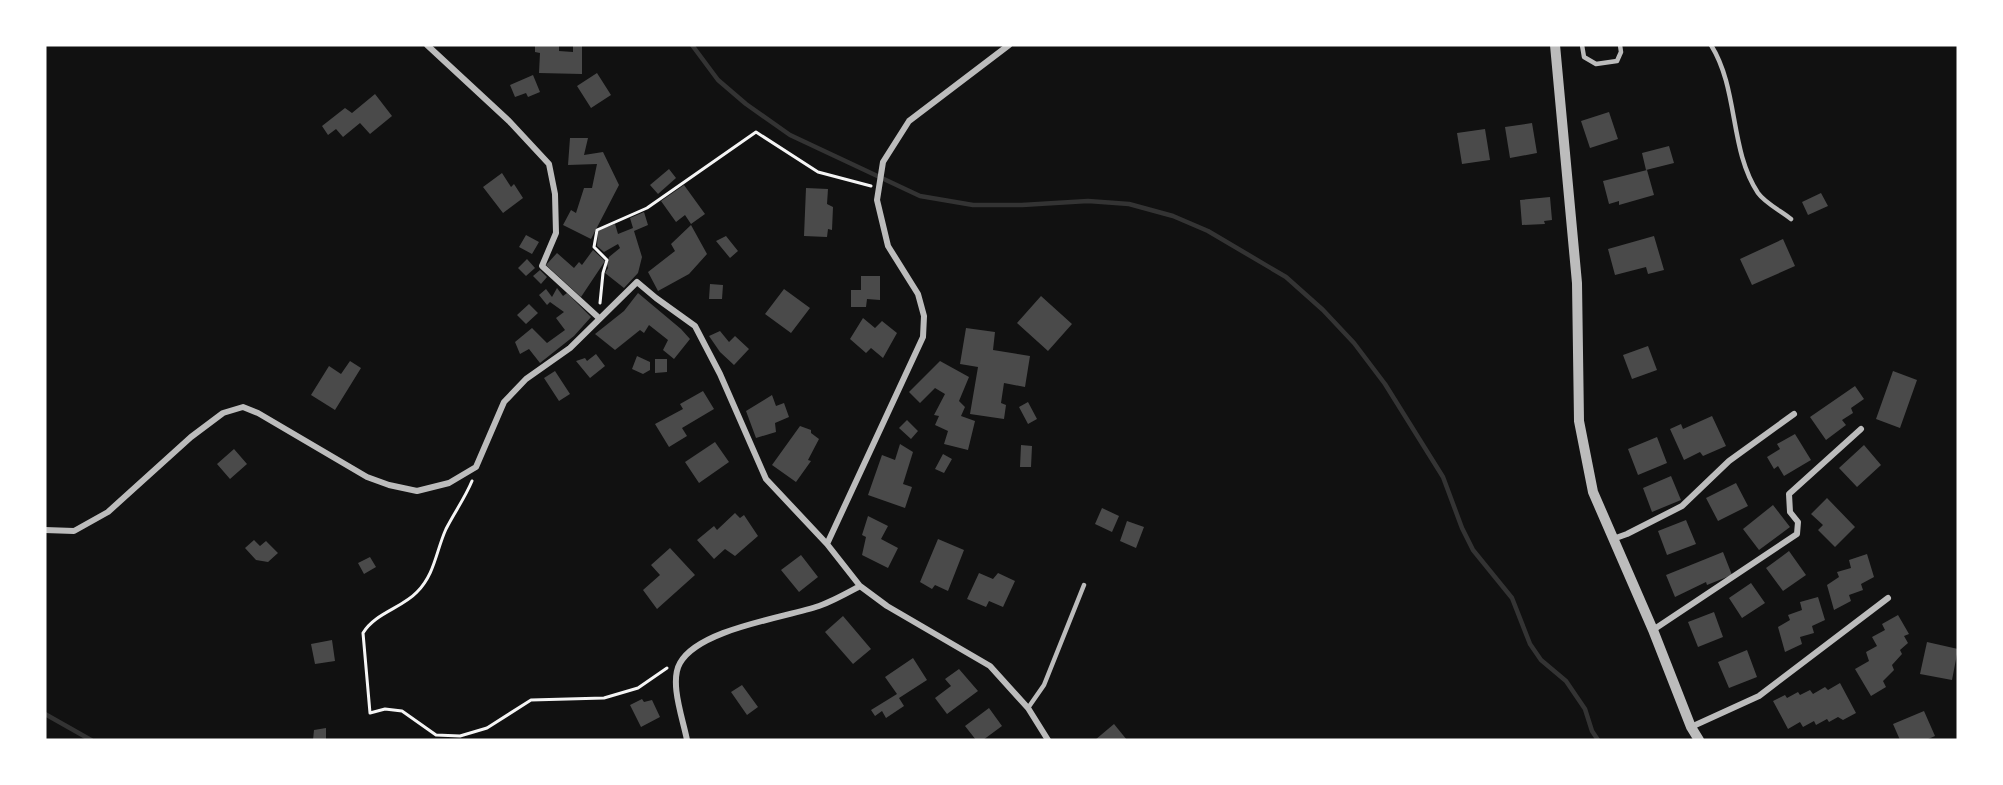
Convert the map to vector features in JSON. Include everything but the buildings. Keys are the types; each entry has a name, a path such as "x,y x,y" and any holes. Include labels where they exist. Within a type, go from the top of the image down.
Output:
{"street":[{"path":"427,45 509,121 549,164 555,194 556,233 542,266 599,318"},
{"path":"827,544 922,337 924,316 918,294 888,246 877,200 883,162 909,121 1009,45"},
{"path":"1555,45 1577,283 1579,421 1593,492 1653,630 1691,727 1699,740"},
{"path":"45,530 74,531 108,512 190,437 223,413 243,407 258,413 367,477 389,485 417,490 449,483 476,467 504,402 526,379 570,348 637,282 695,326 720,374 766,479 827,544 860,586 887,606 990,666 1028,708 1047,740"},
{"path":"1614,539 1682,506 1729,461 1794,414"},
{"path":"1653,630 1797,534 1798,522 1790,512 1789,494 1861,429"},
{"path":"687,740 675,683 680,663 698,645 732,630 820,606 860,586"},
{"path":"1691,727 1759,696 1888,598"}],"lane":[{"path":"1582,45 1584,57 1596,64 1617,61 1621,52 1620,45"},
{"path":"1711,45 1718,56 1731,103 1742,159 1759,195 1791,219"},
{"path":"1028,708 1044,686 1084,585"}],"path":[{"path":"599,318 603,273 607,260 594,247 597,230 647,208 756,132 818,172 878,189"},
{"path":"476,467 469,488 444,532 435,563 426,582 416,594 368,624 363,633 370,713 386,709 402,711 436,735 460,736 487,728 531,700 604,698 638,688 664,669 680,663"}],"waterway":[{"path":"692,45 718,80 746,104 790,135 920,196 973,205 1088,201 1129,204 1173,216 1208,231 1286,277 1323,310 1354,343 1385,384 1443,477 1462,528 1473,550 1512,598 1530,644 1541,660 1566,681 1585,709 1592,731 1598,740"},
{"path":"45,714 91,740"}]}
